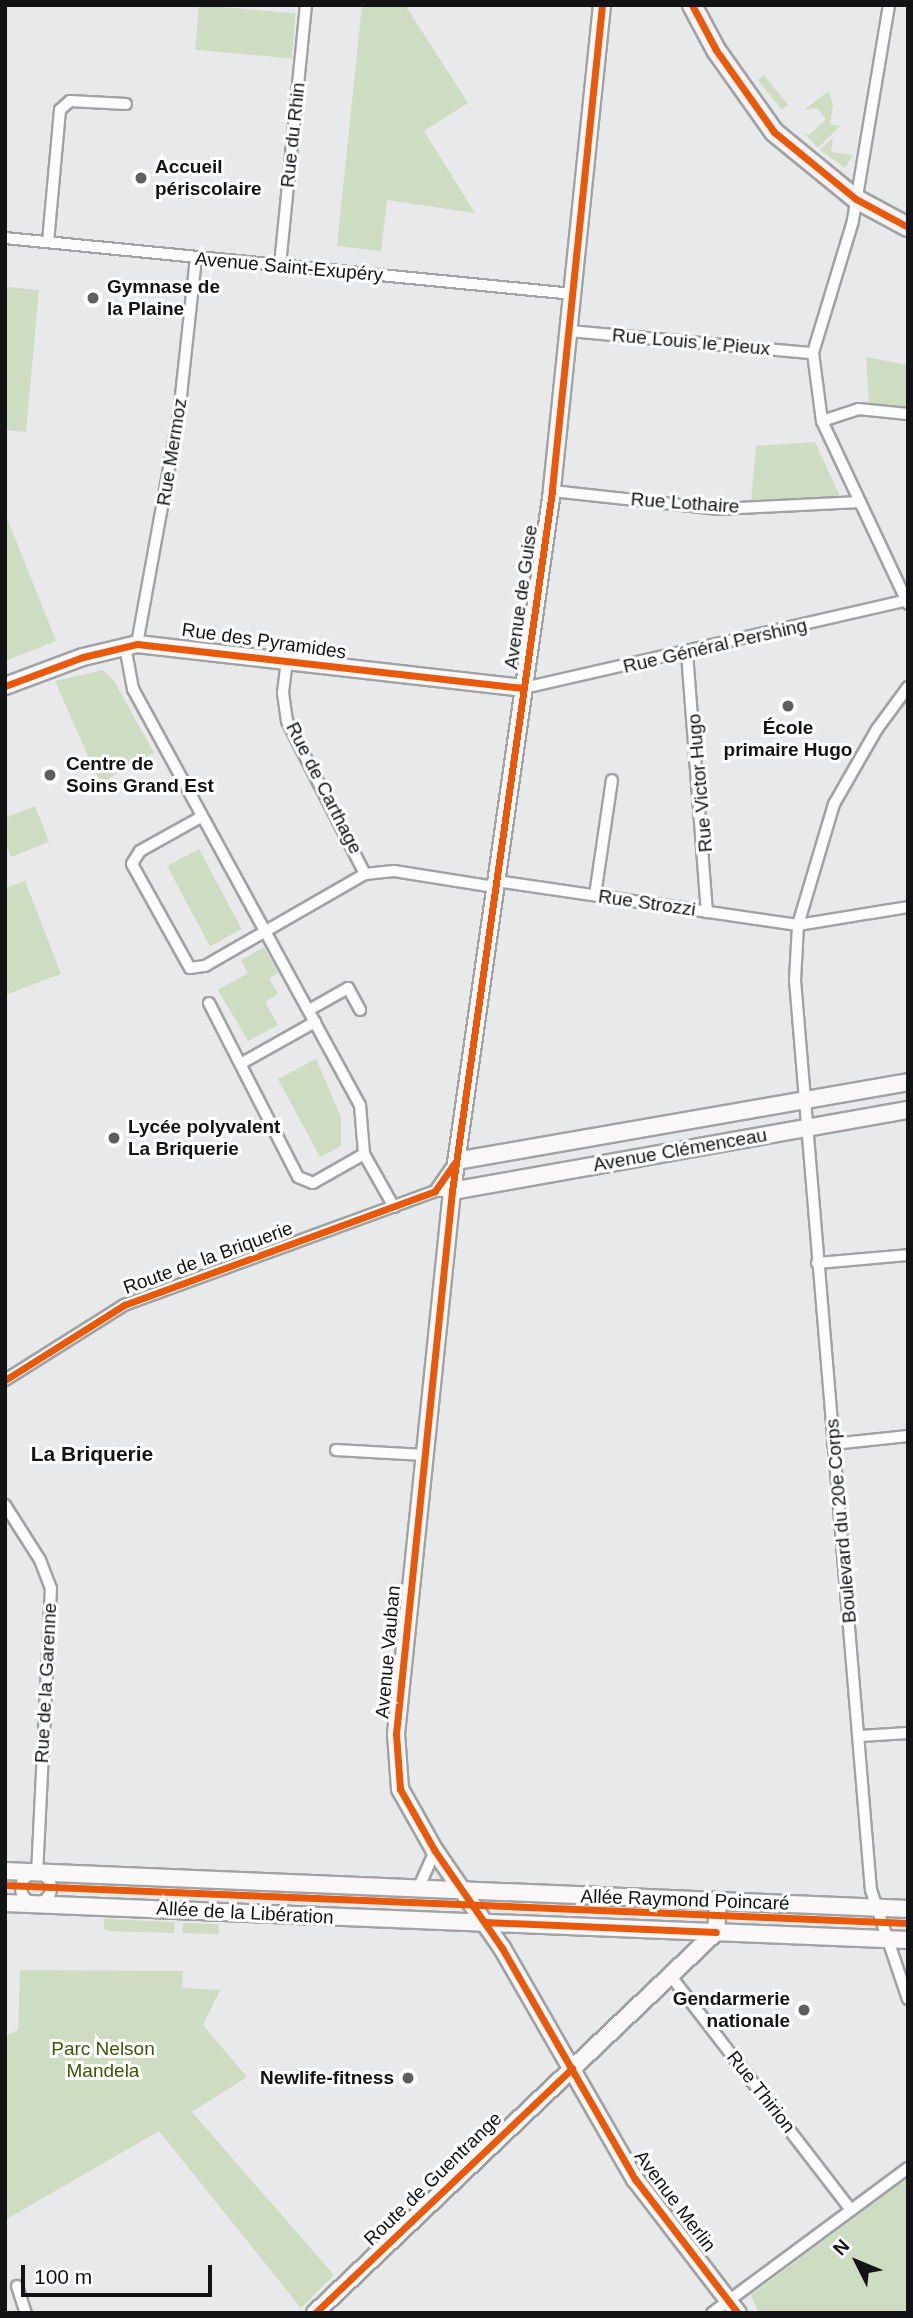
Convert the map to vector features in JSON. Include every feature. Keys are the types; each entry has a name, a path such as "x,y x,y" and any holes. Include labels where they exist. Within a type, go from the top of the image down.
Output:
{"main road":[{"path":"692,5 716,51 771,128 856,200 908,227"}],"street":[{"name":"Rue du Rhin","path":"280,265 306,5"},
{"name":"Avenue de Guise","path":"452,1191 552,491 602,5"},
{"path":"889,5 856,200 813,353 822,421 907,601"},
{"path":"48,242 60,110 71,101 126,104"},
{"name":"Avenue Saint-Exupéry","path":"5,238 573,294"},
{"name":"Rue Mermoz","path":"195,258 180,414 131,645 132,689 360,1105 364,1154"},
{"name":"Rue Louis le Pieux","path":"569,331 813,353"},
{"path":"822,421 858,410 908,414"},
{"name":"Rue Lothaire","path":"552,491 719,509 860,502"},
{"name":"Rue Général Pershing","path":"524,688 907,601"},
{"name":"Rue des Pyramides","path":"5,686 131,645 524,688"},
{"name":"Rue Victor Hugo","path":"687,653 707,912"},
{"name":"Rue de Carthage","path":"287,660 283,694 287,721 365,874"},
{"name":"Boulevard du 20e Corps","path":"908,687 877,729 834,804 798,925 795,980 804,1128 860,1736 871,1890 908,1999"},
{"path":"595,895 611,780"},
{"path":"201,817 140,851 132,864 182,961 190,968 205,966 264,929 365,874"},
{"name":"Rue Strozzi","path":"365,874 394,871 595,895 798,925 908,907"},
{"path":"309,1010 348,988 360,1010"},
{"path":"209,1003 298,1177 313,1183 364,1154 394,1207"},
{"path":"242,1063 315,1022"},
{"name":"Avenue Clémenceau","path":"456,1161 908,1082"},
{"name":"Avenue Clémenceau","path":"452,1191 908,1110"},
{"path":"435,1191 456,1161"},
{"name":"Route de la Briquerie","path":"5,1380 124,1305 435,1191 452,1191"},
{"name":"Avenue Vauban","path":"452,1191 396,1734 400,1789 435,1851 485,1922 572,2068"},
{"path":"817,1263 908,1255"},
{"path":"834,1444 908,1436"},
{"path":"336,1450 424,1455"},
{"name":"Rue de la Garenne","path":"5,1505 40,1560 51,1588 37,1873"},
{"path":"860,1736 908,1733"},
{"path":"418,1889 435,1851"},
{"name":"Allée de la Libération","path":"5,1871 463,1891"},
{"path":"37,1873 45,1876 51,1887 48,1897 35,1903 26,1899 21,1885 28,1875 37,1873"},
{"name":"Allée Raymond Poincaré","path":"463,1891 908,1909"},
{"path":"716,1932 718,1901"},
{"name":"Allée de la Libération","path":"5,1903 485,1922"},
{"name":"Allée Raymond Poincaré","path":"485,1922 908,1940"},
{"name":"Route de Guentrange","path":"315,2313 716,1932"},
{"name":"Rue Thirion","path":"670,1975 851,2210"},
{"name":"Avenue Merlin","path":"572,2068 635,2179 734,2306"},
{"path":"712,2313 734,2306 851,2210 908,2168"},
{"path":"17,2286 26,2313"}],"green space":[{"path":"199,5 296,13 292,58 195,50"},
{"path":"362,5 410,5 407,8 468,103 424,131 475,213 387,200 381,251 337,246"},
{"path":"764,75 788,105 782,110 758,80"},
{"path":"829,91 833,105 830,124 840,126 818,148 804,133 809,135 826,119 817,108 804,110"},
{"path":"833,137 831,152 853,155 845,168 820,150"},
{"path":"5,287 39,290 26,432 5,430"},
{"path":"866,357 908,365 908,409 869,404"},
{"path":"815,442 842,501 751,502 756,446"},
{"path":"5,513 56,641 5,661"},
{"path":"103,670 114,681 154,753 100,783 55,681"},
{"path":"35,806 49,842 11,857 5,841 5,818"},
{"path":"199,849 242,929 210,946 167,866"},
{"path":"25,881 61,974 5,995 5,888"},
{"path":"264,947 278,973 269,978 278,994 265,1002 278,1025 248,1041 218,990 248,973 241,960"},
{"path":"316,1059 341,1117 341,1146 320,1157 278,1079"},
{"path":"104,1919 175,1922 174,1933 109,1931 104,1929"},
{"path":"183,1923 219,1924 219,1934 183,1933"},
{"name":"Parc Nelson Mandela","path":"20,1970 183,1971 182,1988 220,1990 203,2025 247,2077 192,2112 334,2275 301,2308 159,2131 5,2220 5,2036 18,2030"},
{"path":"908,2178 908,2313 759,2313 751,2295"}],"cycle path":[{"path":"602,5 552,491 452,1191 396,1734 400,1789 435,1851 502,1948 635,2179 738,2313"},
{"path":"692,5 716,50 774,132 856,199 908,227"},
{"path":"5,686 83,657 137,644 524,688"},
{"path":"5,1380 124,1305 435,1191 454,1164"},
{"path":"5,1885 908,1923"},
{"path":"485,1922 716,1932"},
{"path":"315,2313 572,2068"}],"place":[{"name":"Accueil périscolaire","path":"141,178"},
{"name":"Gymnase de la Plaine","path":"93,298"},
{"name":"École primaire Hugo","path":"788,706"},
{"name":"Centre de Soins Grand Est","path":"50,775"},
{"name":"Lycée polyvalent La Briquerie","path":"114,1138"},
{"name":"Gendarmerie nationale","path":"804,2010"},
{"name":"Newlife-fitness","path":"408,2078"}],"district":[{"name":"La Briquerie","path":"92,1454"}]}
